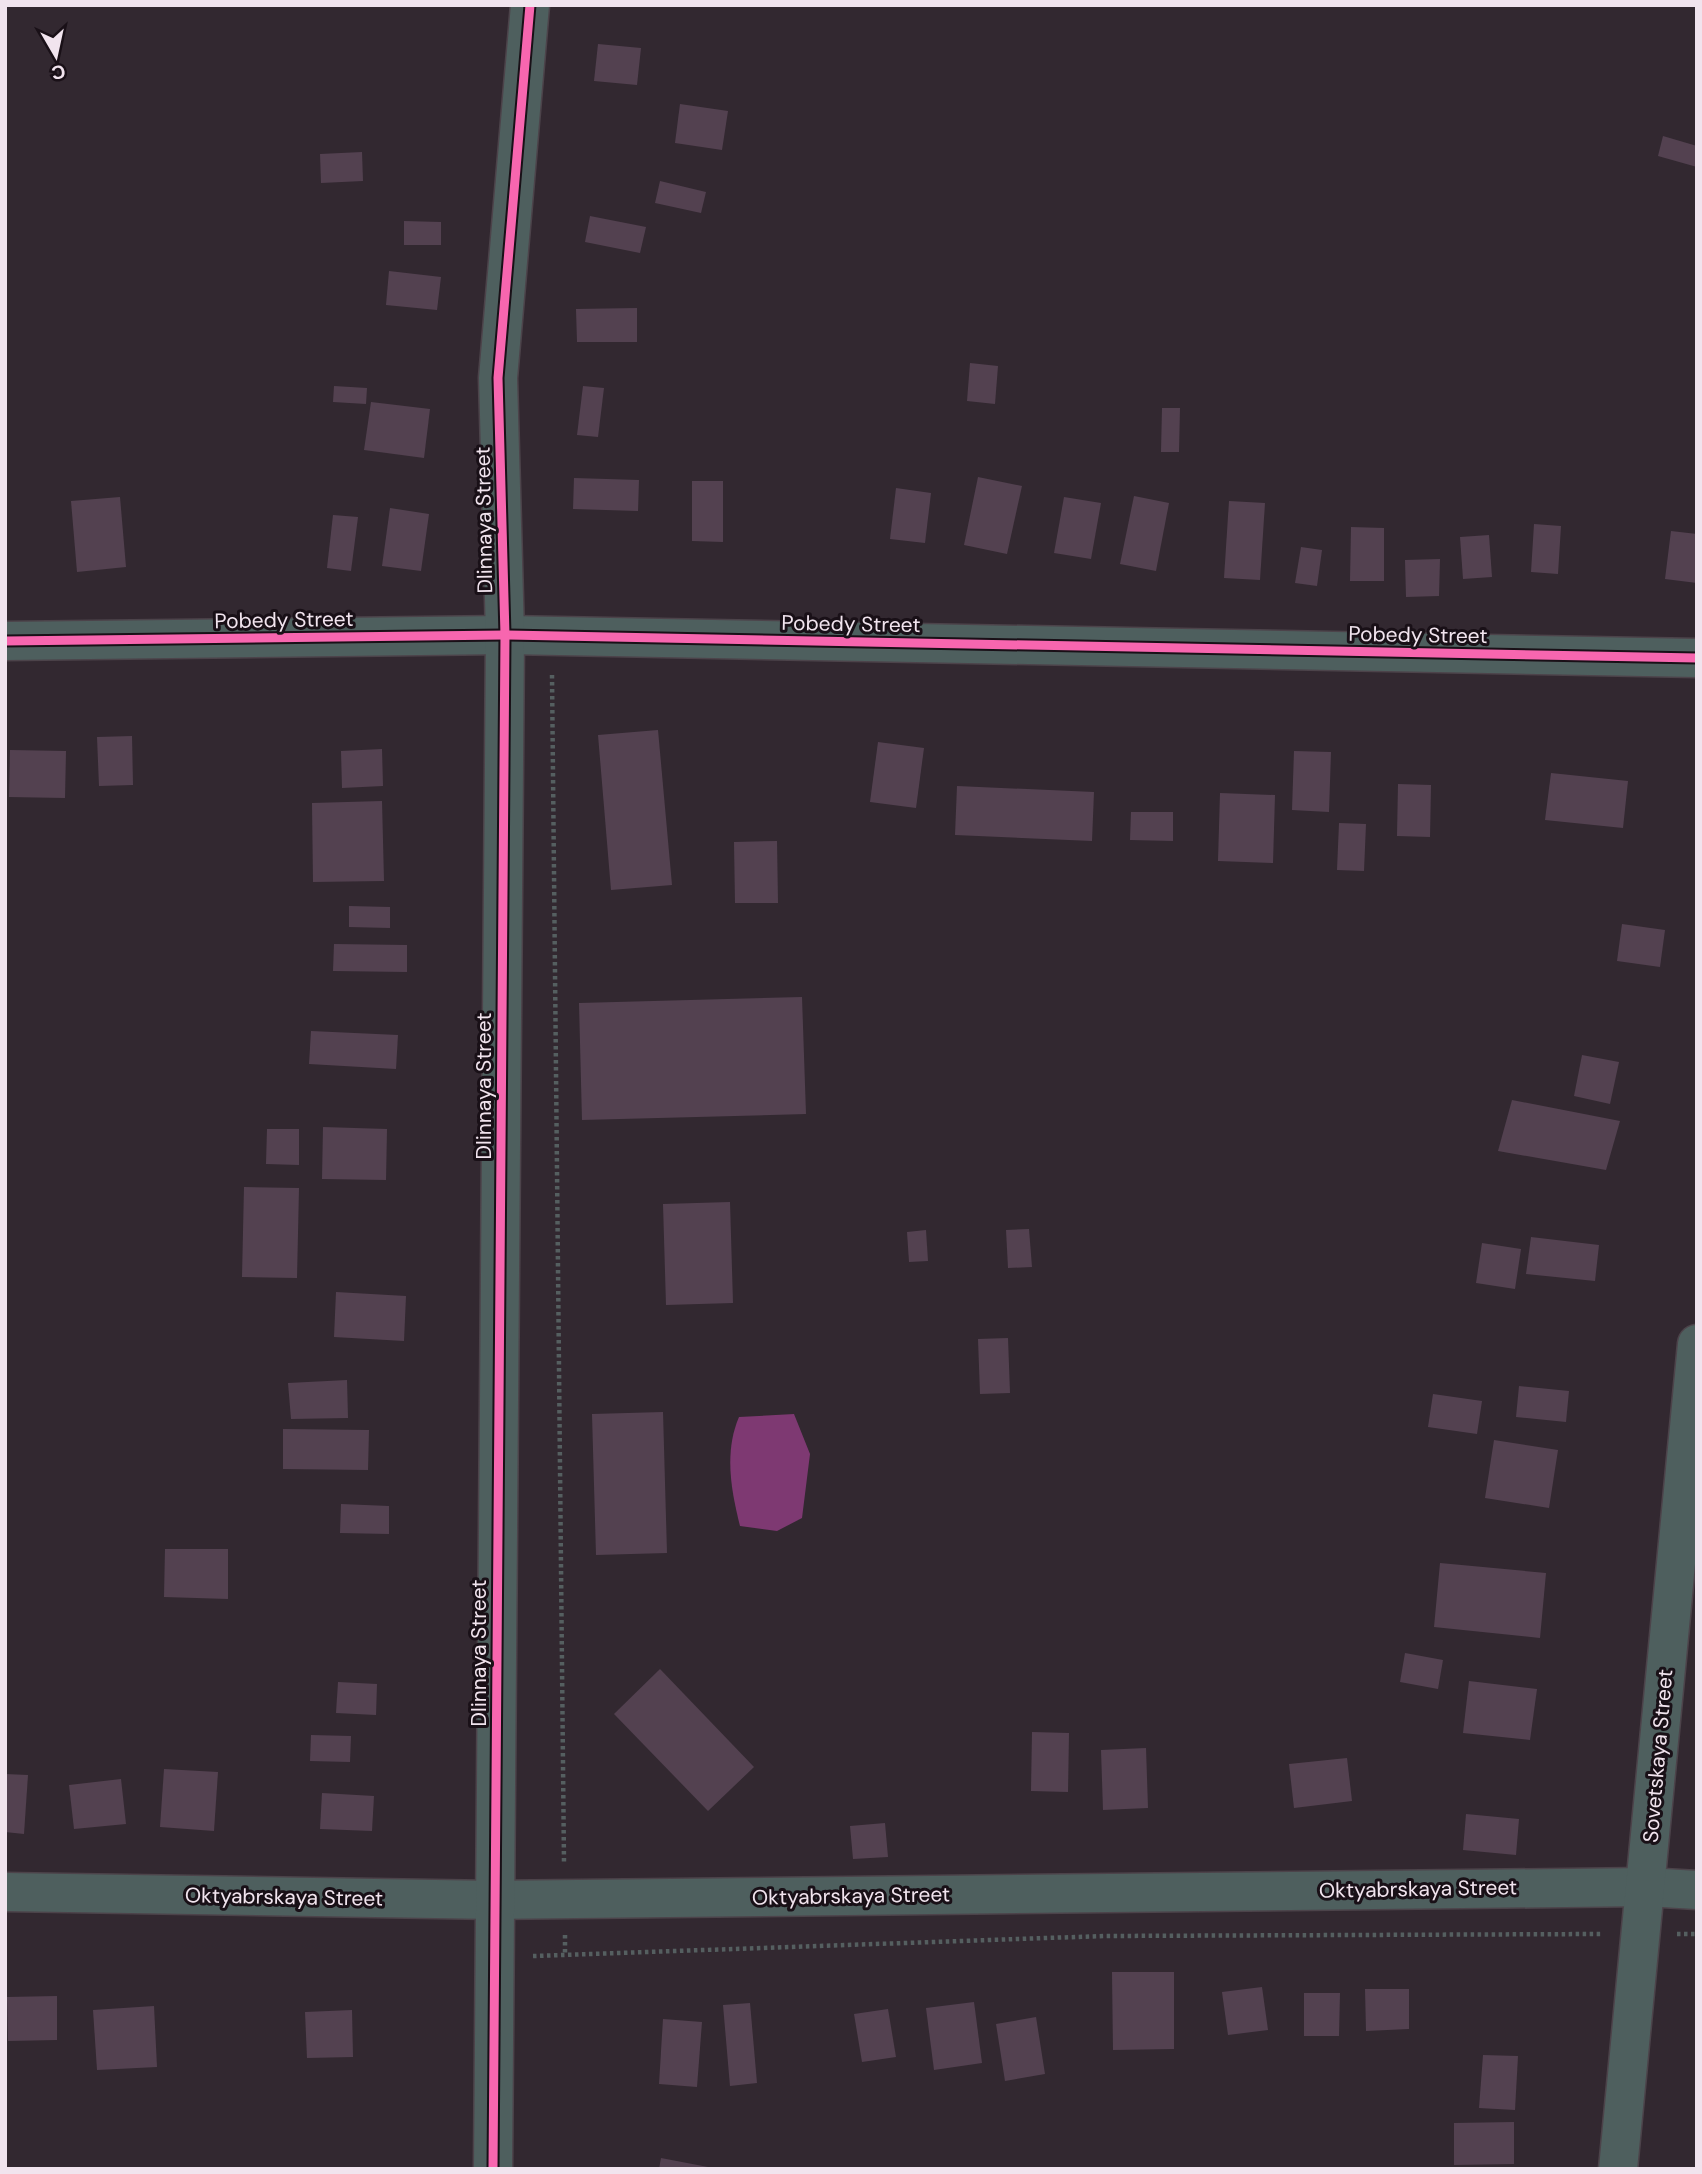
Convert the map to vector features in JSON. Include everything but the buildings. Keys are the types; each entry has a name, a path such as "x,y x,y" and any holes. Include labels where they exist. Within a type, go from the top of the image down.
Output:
{"street":[{"name":"Dlinnaya Street","path":"493,2169 505,635 498,378 530,5"},
{"name":"Pobedy Street","path":"5,641 505,635 1697,658"},
{"name":"Sovetskaya Street","path":"1618,2169 1697,1344"},
{"name":"Oktyabrskaya Street","path":"5,1892 495,1900 1646,1887 1697,1890"}],"path":[{"path":"552,636 565,1955"},
{"path":"495,1958 1104,1936 1697,1934"}],"shaded area":[{"path":"794,1414 810,1454 802,1518 777,1531 740,1526 730,1471 734,1430 739,1417"}],"cycle path":[{"path":"493,2169 505,635 498,378 530,5"},
{"path":"5,641 505,635 1697,658"}]}
